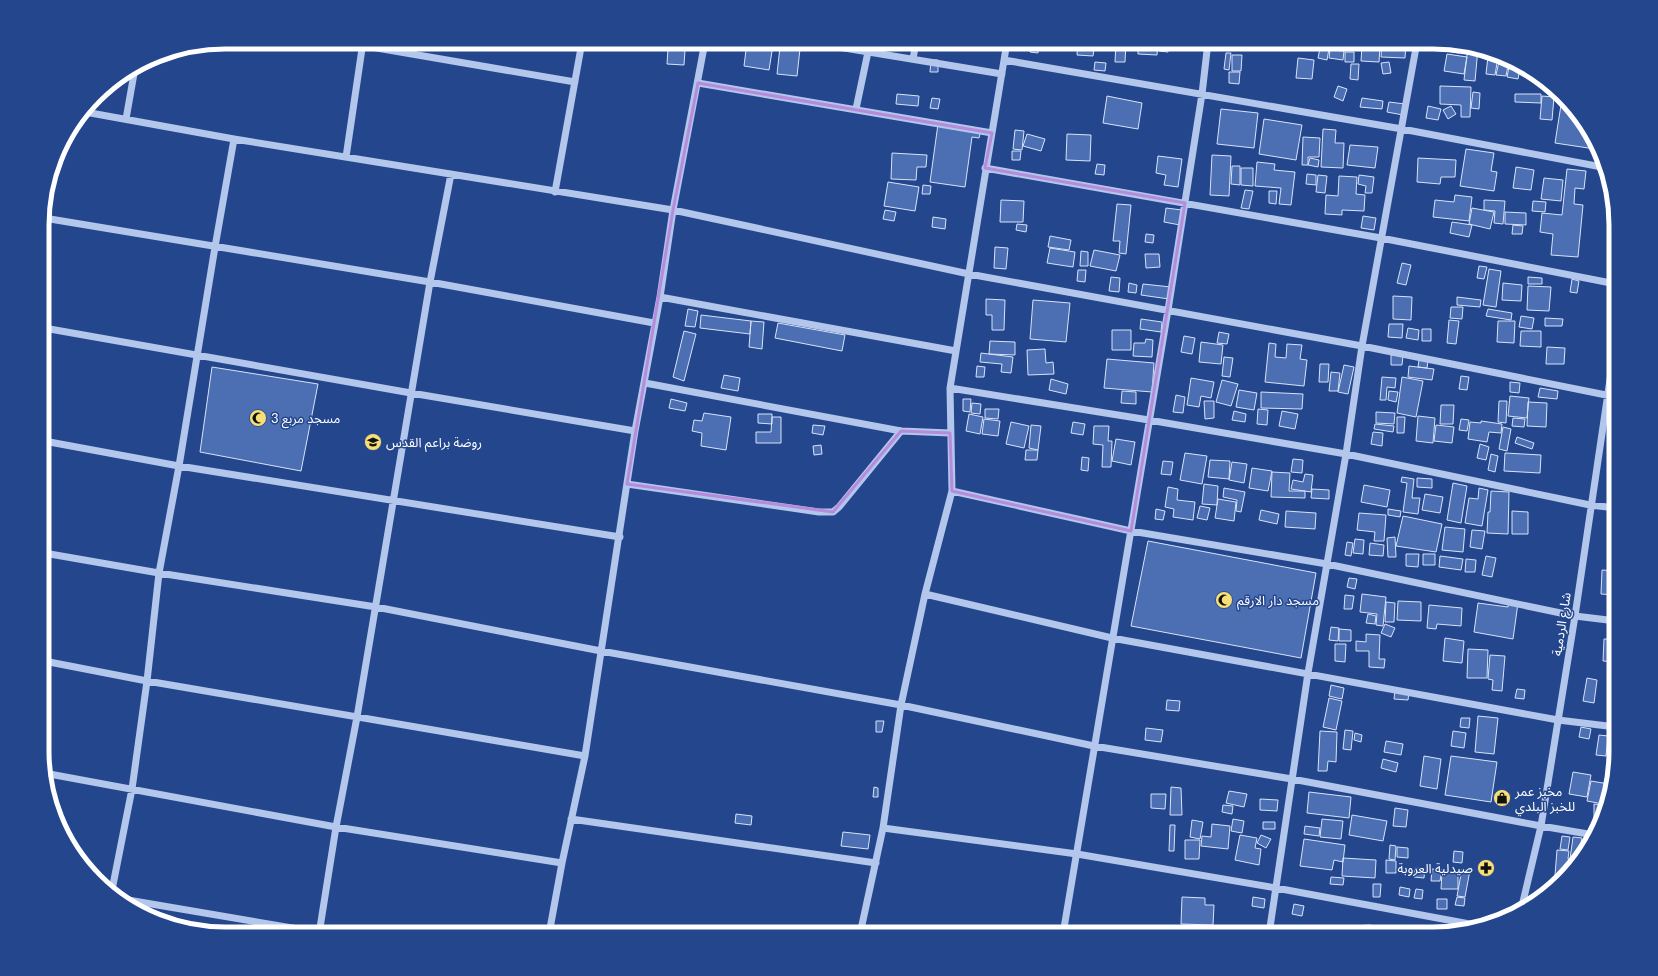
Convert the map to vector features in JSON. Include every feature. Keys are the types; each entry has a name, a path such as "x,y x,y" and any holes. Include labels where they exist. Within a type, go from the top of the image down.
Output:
{"street":[{"path":"346,157 362,49"},
{"path":"391,49 575,82"},
{"path":"555,192 581,49"},
{"path":"550,927 562,863 585,756 620,537 635,431 660,297 673,210 704,49"},
{"path":"850,49 1002,74"},
{"path":"913,59 915,49"},
{"path":"862,927 883,828 901,705 925,594 952,491 950,388 985,168 1006,49"},
{"path":"1064,927 1168,310 1202,94 1207,49"},
{"path":"1269,927 1308,673 1346,454 1362,346 1416,49"},
{"path":"856,109 868,52"},
{"path":"1004,60 1402,129 1599,167"},
{"path":"126,119 134,75"},
{"path":"698,84 856,109 992,133"},
{"path":"90,113 234,139 673,210 969,274 1362,346 1609,397"},
{"path":"113,886 132,789 147,681 159,573 179,466 234,139"},
{"path":"985,168 1381,238 1609,283"},
{"path":"320,927 336,827 358,717 430,282 451,174"},
{"path":"49,219 430,282 654,323"},
{"path":"660,297 956,351"},
{"path":"49,329 635,431"},
{"name":"شارع الردمية","path":"1523,902 1541,826 1575,616 1609,379"},
{"path":"645,383 901,431 950,433"},
{"path":"950,388 1346,454 1590,505 1609,507"},
{"path":"627,484 819,512 833,512 839,507 901,431"},
{"path":"49,442 179,466 620,537"},
{"path":"952,491 1131,531 1327,564 1575,616 1609,619"},
{"path":"49,554 159,573 376,607 601,651 901,705 1094,746 1292,779 1588,834"},
{"path":"925,594 1112,638 1558,720 1609,726"},
{"path":"49,662 147,681 585,756"},
{"path":"51,774 336,827 562,863"},
{"path":"571,819 876,863"},
{"path":"883,828 1077,854 1276,888 1469,924"},
{"path":"134,901 284,927"}],"highlighted area":[{"path":"698,83 992,133 985,168 1185,203 1131,531 952,491 950,433 901,431 833,512 627,484 673,210"}],"building":[{"path":"668,49 685,50 684,65 667,64"},
{"path":"746,49 772,49 769,70 744,66"},
{"path":"780,49 800,49 797,76 777,74"},
{"path":"1030,49 1038,49 1038,53 1030,52"},
{"path":"1077,49 1094,49 1093,56 1077,55"},
{"path":"1116,49 1126,49 1125,62 1115,62"},
{"path":"1138,49 1157,49 1157,55 1138,54"},
{"path":"1159,49 1168,49 1168,52 1159,51"},
{"path":"1320,49 1329,49 1327,60 1318,58"},
{"path":"1341,49 1357,49 1357,50"},
{"path":"1362,49 1380,49 1379,62 1361,61"},
{"path":"1382,49 1406,49 1405,58 1381,57"},
{"path":"1445,49 1459,51 1459,53 1438,50"},
{"path":"1330,50 1344,51 1343,60 1329,58"},
{"path":"1345,52 1354,52 1354,62 1345,62"},
{"path":"1467,52 1477,55 1475,81 1464,80"},
{"path":"1226,53 1231,53 1229,70 1224,69"},
{"path":"1447,54 1467,57 1464,74 1444,71"},
{"path":"1232,55 1242,55 1241,71 1232,71"},
{"path":"1488,57 1497,61 1495,75 1486,74"},
{"path":"1298,58 1314,60 1312,79 1296,78"},
{"path":"931,60 938,60 938,72 930,72"},
{"path":"1499,61 1508,65 1506,76 1496,75"},
{"path":"1095,62 1106,63 1105,71 1094,70"},
{"path":"1389,62 1391,73 1383,74 1381,63"},
{"path":"1351,64 1359,64 1358,80 1350,79"},
{"path":"1509,67 1519,72 1518,79 1507,77"},
{"path":"1229,72 1240,72 1239,84 1229,83"},
{"path":"1338,86 1347,89 1343,101 1334,97"},
{"path":"1440,86 1471,87 1470,117 1461,117 1461,105 1440,104"},
{"path":"1473,92 1480,93 1479,109 1471,108"},
{"path":"897,94 919,96 918,106 896,104"},
{"path":"1515,94 1541,94 1541,103 1515,102"},
{"path":"1107,96 1142,103 1138,129 1103,123"},
{"path":"1542,96 1554,97 1552,120 1540,119"},
{"path":"932,98 940,99 938,109 930,108"},
{"path":"1362,98 1383,101 1382,109 1360,107"},
{"path":"1389,102 1405,104 1403,115 1387,112"},
{"path":"1562,105 1573,118 1592,149 1555,143"},
{"path":"1428,106 1441,109 1438,120 1426,118"},
{"path":"1451,106 1456,114 1448,119 1443,110"},
{"path":"1221,109 1258,113 1254,148 1217,144"},
{"path":"1264,119 1302,125 1296,160 1259,154"},
{"path":"938,124 981,130 979,138 972,137 965,187 930,182"},
{"path":"1323,129 1336,130 1335,143 1344,143 1343,168 1321,167"},
{"path":"1015,130 1024,131 1022,150 1013,149"},
{"path":"1027,134 1045,139 1041,151 1023,146"},
{"path":"1067,134 1091,135 1090,161 1066,160"},
{"path":"1303,137 1320,138 1319,157 1308,157 1308,165 1302,165"},
{"path":"1350,145 1378,147 1375,168 1347,165"},
{"path":"1466,149 1494,153 1491,171 1497,172 1494,191 1460,186"},
{"path":"1012,151 1021,151 1020,160 1012,160"},
{"path":"892,153 927,155 926,167 917,167 916,180 891,179"},
{"path":"1212,155 1231,156 1229,196 1210,195"},
{"path":"1158,156 1182,159 1178,187 1164,185 1166,175 1156,173"},
{"path":"1310,158 1319,160 1318,167 1308,165"},
{"path":"1418,158 1456,160 1455,177 1441,177 1440,184 1417,182"},
{"path":"1257,162 1275,164 1274,170 1295,172 1291,205 1279,204 1281,188 1255,186"},
{"path":"1097,164 1105,165 1104,175 1095,174"},
{"path":"1232,166 1240,166 1240,185 1231,184"},
{"path":"1516,167 1534,170 1531,190 1513,188"},
{"path":"1241,168 1253,168 1253,186 1241,185"},
{"path":"1567,169 1586,171 1584,189 1575,188 1574,204 1583,205 1578,257 1551,255 1553,234 1540,232 1542,213 1562,215"},
{"path":"1307,174 1316,175 1316,185 1306,184"},
{"path":"1318,175 1327,176 1325,193 1316,192"},
{"path":"1359,175 1374,177 1372,193 1365,193 1366,186 1358,184"},
{"path":"1339,176 1357,177 1356,194 1365,195 1364,211 1342,210 1342,215 1325,214 1326,195 1338,196"},
{"path":"1544,178 1563,180 1561,201 1541,199"},
{"path":"888,182 919,187 915,211 884,206"},
{"path":"923,185 931,186 930,194 922,194"},
{"path":"1245,190 1253,191 1249,209 1241,208"},
{"path":"1269,191 1277,191 1276,204 1269,203"},
{"path":"1455,195 1472,197 1469,221 1433,217 1435,200 1454,202"},
{"path":"1001,200 1024,201 1023,222 1000,222"},
{"path":"1484,200 1505,201 1503,224 1494,223 1495,211 1484,210"},
{"path":"1533,201 1546,202 1545,212 1532,211"},
{"path":"1117,204 1131,205 1126,254 1119,253 1120,241 1113,241"},
{"path":"1166,208 1182,210 1180,225 1164,222"},
{"path":"1472,208 1494,212 1490,229 1469,224"},
{"path":"885,210 896,212 894,221 883,219"},
{"path":"1505,212 1526,213 1526,225 1505,224"},
{"path":"1363,216 1376,218 1374,230 1361,228"},
{"path":"933,217 946,219 945,229 932,227"},
{"path":"1452,222 1472,225 1469,237 1450,233"},
{"path":"1017,224 1027,225 1026,232 1016,230"},
{"path":"1513,225 1523,226 1522,234 1512,234"},
{"path":"1146,234 1154,235 1153,243 1145,242"},
{"path":"1050,236 1071,240 1069,250 1048,247"},
{"path":"995,247 1008,248 1006,269 994,268"},
{"path":"1050,248 1075,252 1073,267 1047,263"},
{"path":"1094,250 1120,255 1116,271 1090,266"},
{"path":"1081,251 1088,252 1088,266 1080,266"},
{"path":"1145,254 1159,254 1160,267 1146,268"},
{"path":"1402,263 1411,265 1406,285 1397,283"},
{"path":"1479,266 1487,267 1484,279 1477,278"},
{"path":"1489,269 1501,271 1496,307 1483,305"},
{"path":"1078,270 1086,270 1085,282 1077,281"},
{"path":"1111,277 1120,278 1119,292 1109,291"},
{"path":"1528,277 1542,278 1542,284 1528,284"},
{"path":"1572,279 1579,281 1577,293 1570,292"},
{"path":"1129,283 1137,285 1136,293 1128,292"},
{"path":"1503,283 1522,285 1521,301 1502,300"},
{"path":"1143,284 1171,287 1169,299 1141,295"},
{"path":"1528,286 1551,287 1549,311 1527,310"},
{"path":"1393,296 1412,297 1411,320 1393,319"},
{"path":"1457,297 1481,300 1480,307 1457,305"},
{"path":"986,299 1005,300 1004,330 992,330 992,315 986,315"},
{"path":"1033,300 1070,303 1066,342 1030,339"},
{"path":"1451,307 1463,307 1462,319 1450,318"},
{"path":"688,309 698,311 695,327 685,326"},
{"path":"1488,309 1512,313 1511,320 1486,316"},
{"path":"701,315 751,321 750,334 700,328"},
{"path":"1521,316 1534,318 1532,329 1519,327"},
{"path":"1545,318 1563,319 1562,326 1545,326"},
{"path":"1141,319 1162,322 1161,332 1140,329"},
{"path":"1449,320 1459,321 1456,344 1447,343"},
{"path":"751,321 764,322 762,349 749,347"},
{"path":"1498,321 1515,321 1514,343 1497,342"},
{"path":"778,323 845,335 842,351 775,338"},
{"path":"1389,324 1403,324 1402,338 1388,337"},
{"path":"1408,328 1419,330 1418,340 1406,338"},
{"path":"1422,329 1431,329 1431,341 1422,341"},
{"path":"1112,330 1131,330 1131,350 1112,350"},
{"path":"684,331 696,334 684,381 673,377"},
{"path":"1521,331 1541,331 1541,347 1520,346"},
{"path":"1219,332 1229,334 1227,344 1217,343"},
{"path":"1184,336 1195,338 1192,354 1181,352"},
{"path":"1146,339 1153,340 1152,357 1133,356 1134,343 1145,343"},
{"path":"990,341 1015,342 1015,355 989,354"},
{"path":"1201,342 1223,345 1221,364 1199,362"},
{"path":"1269,343 1276,344 1275,357 1286,358 1287,344 1302,345 1300,359 1307,360 1304,386 1265,382"},
{"path":"1547,347 1565,348 1564,364 1546,364"},
{"path":"1045,349 1046,363 1053,362 1054,374 1028,375 1027,350"},
{"path":"981,353 1013,357 1011,373 1001,372 1002,364 980,362"},
{"path":"1391,355 1403,356 1402,365 1391,365"},
{"path":"1224,357 1233,358 1230,377 1222,376"},
{"path":"1107,359 1154,363 1152,392 1104,388"},
{"path":"1419,360 1428,361 1427,368 1418,367"},
{"path":"1320,364 1329,364 1328,382 1319,382"},
{"path":"1344,365 1354,367 1348,394 1338,392"},
{"path":"977,366 985,367 984,377 976,377"},
{"path":"1409,366 1434,369 1432,380 1408,377"},
{"name":"مسجد مربع 3","path":"212,367 318,384 301,471 200,452"},
{"path":"1331,372 1340,373 1338,391 1329,391"},
{"path":"724,375 740,378 738,391 721,388"},
{"path":"1461,376 1469,377 1467,390 1459,389"},
{"path":"1382,377 1396,378 1395,388 1387,387 1386,400 1380,400"},
{"path":"1402,377 1423,381 1416,417 1397,413"},
{"path":"1191,378 1214,382 1211,398 1201,396 1199,407 1187,405"},
{"path":"1051,379 1068,384 1066,394 1049,390"},
{"path":"1222,380 1238,384 1231,406 1216,402"},
{"path":"1510,382 1520,383 1519,393 1510,392"},
{"path":"1540,388 1558,391 1557,399 1538,397"},
{"path":"1239,390 1257,393 1254,410 1236,407"},
{"path":"1122,391 1136,392 1136,404 1121,403"},
{"path":"1389,391 1398,392 1396,402 1388,400"},
{"path":"1261,392 1303,394 1302,409 1261,408"},
{"path":"1176,395 1185,397 1183,413 1173,412"},
{"path":"1510,396 1529,398 1527,418 1508,416"},
{"path":"671,399 687,403 685,411 669,408"},
{"path":"963,399 971,399 970,412 963,411"},
{"path":"1204,401 1214,401 1214,418 1205,419"},
{"path":"1499,401 1507,401 1506,423 1498,422"},
{"path":"1528,402 1547,403 1546,427 1527,426"},
{"path":"972,403 981,404 980,414 971,413"},
{"path":"1441,405 1454,405 1453,424 1440,424"},
{"path":"985,409 999,409 998,419 985,418"},
{"path":"1258,409 1268,410 1267,425 1257,424"},
{"path":"1234,411 1246,414 1245,422 1232,420"},
{"path":"1282,411 1298,414 1295,429 1279,426"},
{"path":"1376,412 1395,413 1394,424 1376,423"},
{"path":"704,413 731,417 726,450 701,446 702,433 692,431 694,420 702,421"},
{"path":"758,414 772,414 772,424 758,423"},
{"path":"969,414 983,417 980,434 966,431"},
{"path":"1418,416 1435,418 1433,443 1416,441"},
{"path":"772,417 781,417 781,443 756,443 756,432 771,432"},
{"path":"1397,417 1405,417 1404,433 1397,433"},
{"path":"1513,418 1525,419 1524,427 1512,426"},
{"path":"984,419 1000,421 998,436 982,434"},
{"path":"1461,419 1469,420 1467,431 1459,430"},
{"path":"1481,421 1502,424 1501,433 1489,432 1487,442 1468,439 1470,422 1481,423"},
{"path":"1011,422 1029,426 1024,448 1006,444"},
{"path":"1073,422 1085,424 1083,435 1071,433"},
{"path":"1375,424 1394,426 1393,432 1374,429"},
{"path":"813,425 825,426 823,435 812,433"},
{"path":"1031,425 1041,426 1038,450 1029,448"},
{"path":"1436,425 1454,427 1452,443 1434,441"},
{"path":"1094,426 1109,426 1108,441 1112,441 1111,467 1102,467 1103,445 1093,444"},
{"path":"1503,427 1511,429 1507,451 1499,449"},
{"path":"1373,432 1383,433 1382,446 1371,444"},
{"path":"1517,437 1534,443 1532,449 1515,443"},
{"path":"1116,439 1135,442 1131,465 1112,461"},
{"path":"1480,444 1489,447 1486,460 1477,458"},
{"path":"821,445 822,454 814,455 813,446"},
{"path":"1026,450 1038,450 1037,460 1025,460"},
{"path":"1185,453 1207,456 1202,484 1180,480"},
{"path":"1505,453 1541,455 1540,473 1504,471"},
{"path":"1491,454 1498,456 1495,472 1488,470"},
{"path":"1082,457 1089,458 1088,471 1081,470"},
{"path":"1293,459 1303,460 1302,473 1291,472"},
{"path":"1210,460 1230,461 1229,479 1208,477"},
{"path":"1163,461 1173,462 1171,475 1161,474"},
{"path":"1232,462 1247,464 1244,483 1229,480"},
{"path":"1252,468 1272,471 1268,491 1249,488"},
{"path":"1272,472 1290,473 1289,491 1305,491 1305,498 1271,497"},
{"path":"1305,474 1313,475 1311,492 1291,489 1293,480 1303,482"},
{"path":"1402,477 1414,479 1412,498 1420,498 1418,514 1403,512 1407,483 1401,482"},
{"path":"1417,478 1432,479 1432,488 1417,487"},
{"path":"1453,483 1467,486 1461,523 1447,520"},
{"path":"1204,484 1218,486 1217,505 1202,504"},
{"path":"1364,485 1390,490 1387,507 1361,502"},
{"path":"1168,487 1178,489 1177,500 1195,502 1193,520 1173,517 1174,509 1165,507"},
{"path":"1224,488 1245,492 1241,512 1236,511 1237,500 1223,497"},
{"path":"1479,488 1488,490 1482,526 1465,523 1469,498 1478,499"},
{"path":"1312,489 1329,490 1329,499 1311,498"},
{"path":"1491,491 1509,492 1508,534 1487,533"},
{"path":"1425,494 1443,497 1440,513 1422,510"},
{"path":"1218,499 1236,502 1234,521 1215,518"},
{"path":"1200,506 1210,508 1207,520 1197,518"},
{"path":"1156,509 1165,511 1163,520 1155,519"},
{"path":"1388,509 1401,511 1400,517 1388,515"},
{"path":"1261,510 1279,514 1277,524 1259,520"},
{"path":"1286,511 1316,513 1315,529 1285,527"},
{"path":"1512,511 1528,512 1528,534 1512,534"},
{"path":"1359,513 1386,515 1384,541 1374,541 1375,532 1357,530"},
{"path":"1403,516 1442,524 1436,552 1396,546"},
{"path":"1445,527 1465,529 1463,552 1442,550"},
{"path":"1472,530 1485,531 1482,549 1470,547"},
{"path":"1395,537 1396,557 1388,557 1387,538"},
{"path":"1355,539 1364,540 1363,554 1353,553"},
{"name":"مسجد دار الارقم","path":"1148,541 1316,573 1301,658 1131,626"},
{"path":"1347,542 1353,543 1351,556 1345,555"},
{"path":"1370,543 1384,545 1383,556 1369,555"},
{"path":"1406,554 1419,554 1418,567 1406,566"},
{"path":"1423,554 1435,554 1435,565 1423,565"},
{"path":"1440,556 1463,559 1461,570 1439,567"},
{"path":"1486,556 1496,558 1492,577 1482,575"},
{"path":"1466,559 1476,560 1475,572 1465,572"},
{"path":"1602,570 1609,570 1609,595 1601,594"},
{"path":"1349,578 1357,579 1355,589 1347,587"},
{"path":"1362,594 1386,597 1383,626 1376,625 1377,614 1360,612"},
{"path":"1345,595 1354,596 1352,609 1344,609"},
{"path":"1398,601 1421,602 1421,621 1397,620"},
{"path":"1386,602 1395,603 1394,622 1385,622"},
{"path":"1509,602 1518,603 1513,639 1474,632 1478,603 1508,607"},
{"path":"1429,605 1462,608 1461,626 1437,624 1436,629 1427,628"},
{"path":"1368,614 1376,616 1375,624 1366,623"},
{"path":"1385,624 1395,628 1391,637 1381,633"},
{"path":"1331,627 1339,628 1338,641 1329,640"},
{"path":"1339,629 1351,630 1351,641 1339,641"},
{"path":"1366,634 1380,635 1379,659 1385,659 1384,668 1369,667 1369,651 1356,651 1356,641 1366,642"},
{"path":"1445,638 1464,641 1462,663 1443,661"},
{"path":"1604,639 1609,639 1609,661 1603,661"},
{"path":"1335,644 1346,644 1345,662 1335,661"},
{"path":"1468,649 1488,650 1487,678 1467,678"},
{"path":"1490,655 1505,656 1502,691 1492,690 1493,680 1488,679"},
{"path":"1587,678 1597,680 1594,703 1583,701"},
{"path":"1331,685 1344,688 1342,699 1329,696"},
{"path":"1517,689 1525,690 1524,699 1515,698"},
{"path":"1395,690 1409,692 1408,700 1394,699"},
{"path":"1329,698 1342,701 1336,730 1323,727"},
{"path":"1167,700 1180,701 1179,711 1166,710"},
{"path":"1478,716 1498,718 1494,754 1475,752"},
{"path":"1461,718 1470,718 1469,728 1460,727"},
{"path":"876,721 884,721 882,732 876,732"},
{"path":"1581,727 1591,729 1589,739 1579,737"},
{"path":"1146,728 1163,730 1161,742 1145,740"},
{"path":"1345,730 1353,731 1351,750 1343,749"},
{"path":"1320,731 1337,732 1336,762 1328,761 1327,771 1318,771"},
{"path":"1453,731 1466,733 1464,748 1451,746"},
{"path":"1355,733 1362,735 1361,742 1354,740"},
{"path":"1599,735 1608,736 1606,756 1596,755"},
{"path":"1386,741 1403,744 1401,755 1384,752"},
{"path":"1424,756 1441,759 1437,789 1420,786"},
{"path":"1451,756 1497,762 1491,802 1445,795"},
{"path":"1383,759 1398,763 1396,772 1381,768"},
{"path":"1573,772 1591,775 1587,797 1569,794"},
{"path":"1591,781 1606,784 1601,804 1587,801"},
{"path":"874,787 878,788 878,797 873,797"},
{"path":"1171,787 1181,788 1182,815 1170,815"},
{"path":"1229,791 1247,794 1244,807 1226,803"},
{"path":"1309,792 1351,797 1349,818 1307,813"},
{"path":"1151,794 1166,794 1165,809 1151,808"},
{"path":"1260,799 1278,800 1277,811 1260,810"},
{"path":"1594,804 1601,805 1596,818 1594,818"},
{"path":"1223,805 1233,806 1232,814 1222,812"},
{"path":"1395,808 1408,810 1406,827 1393,826"},
{"path":"736,814 752,816 751,825 735,823"},
{"path":"1352,815 1387,821 1383,841 1349,835"},
{"path":"1233,819 1244,821 1242,833 1231,831"},
{"path":"1322,819 1343,821 1341,839 1320,837"},
{"path":"1192,820 1203,822 1200,839 1190,837"},
{"path":"1263,822 1275,822 1275,829 1263,829"},
{"path":"1212,824 1230,826 1228,849 1201,846 1202,836 1211,837"},
{"path":"1170,825 1175,825 1174,851 1169,851"},
{"path":"1305,826 1320,828 1319,836 1304,834"},
{"path":"843,832 870,835 868,849 841,846"},
{"path":"1240,835 1257,838 1255,848 1261,849 1259,865 1235,860"},
{"path":"1261,835 1271,839 1266,848 1257,843"},
{"path":"1562,836 1570,837 1568,850 1560,849"},
{"path":"1573,837 1582,838 1580,847 1573,858 1570,859"},
{"path":"1304,839 1345,845 1343,862 1334,860 1332,870 1300,866"},
{"path":"1185,840 1200,840 1199,859 1185,859"},
{"path":"1390,845 1396,846 1395,860 1389,859"},
{"path":"1397,847 1408,848 1408,858 1397,857"},
{"path":"1557,850 1569,851 1568,859 1571,860 1559,875 1555,875"},
{"path":"1454,851 1463,852 1462,863 1453,862"},
{"path":"1343,858 1376,860 1375,878 1342,876"},
{"path":"1386,860 1396,861 1396,873 1386,873"},
{"path":"1415,868 1425,869 1424,878 1414,877"},
{"path":"1432,869 1442,870 1440,881 1431,881"},
{"path":"1462,869 1470,870 1465,897 1457,896"},
{"path":"1442,872 1458,873 1458,889 1441,889"},
{"path":"1331,877 1344,878 1343,885 1330,884"},
{"path":"1373,884 1381,884 1380,897 1373,897"},
{"path":"1400,887 1410,889 1409,897 1399,895"},
{"path":"1416,889 1423,890 1422,899 1414,898"},
{"path":"1182,897 1205,898 1205,905 1214,905 1213,925 1181,924"},
{"path":"1253,897 1265,899 1264,908 1252,906"},
{"path":"1457,897 1465,898 1464,906 1455,905"},
{"path":"1437,899 1447,899 1447,909 1437,909"},
{"path":"1294,904 1304,906 1302,916 1292,914"},
{"path":"1371,925 1371,927 1352,927"}],"place":[{"name":"مسجد مربع 3","path":"258,418"},
{"name":"روضة براعم القدس","path":"373,442"},
{"name":"مسجد دار الارقم","path":"1224,600"},
{"name":"مخبز عمر للخبز البلدي","path":"1502,798"},
{"name":"صيدلية العروبة","path":"1486,868"}]}
